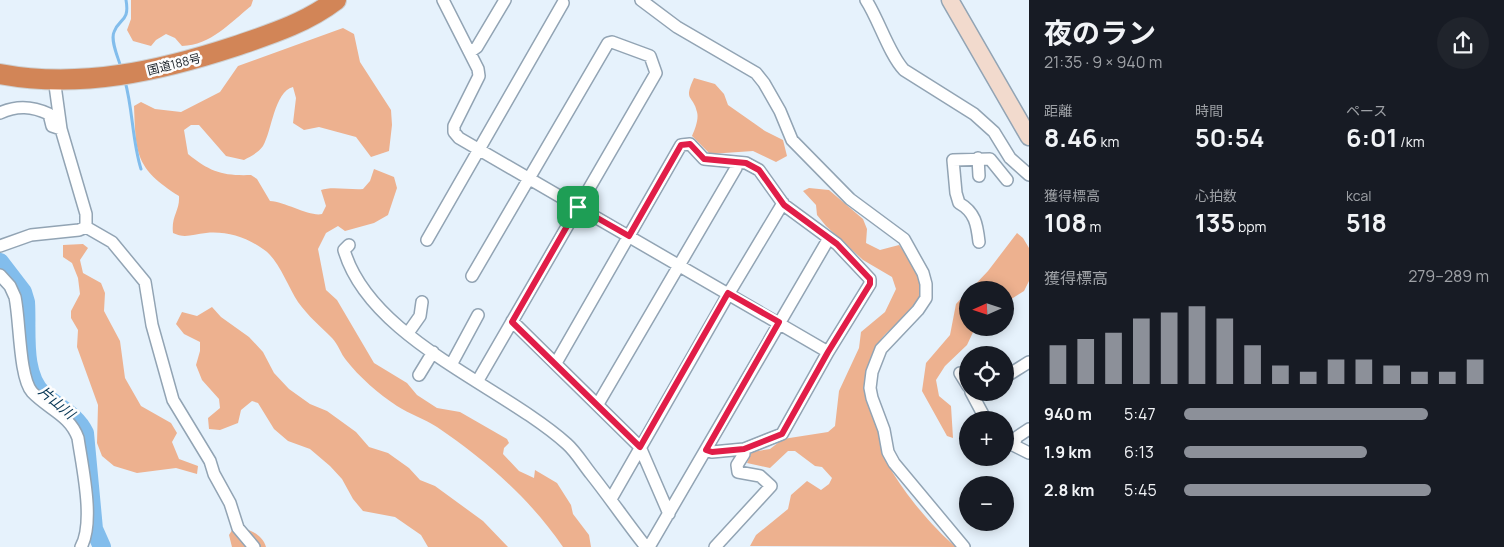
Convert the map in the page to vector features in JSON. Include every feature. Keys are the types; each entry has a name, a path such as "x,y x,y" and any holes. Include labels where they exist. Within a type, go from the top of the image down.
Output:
{"highway":[{"name":"国道188号","path":"0,74 16,77 54,78 118,76 197,59 300,23 336,0"}],"street":[{"path":"443,0 470,52 479,76 454,126 454,132 459,138 828,352"},
{"path":"470,52 476,47 505,0"},
{"path":"641,0 677,27 747,66 756,73 780,110 792,140 850,199 895,230 912,252 923,273 926,284 926,298 918,310 881,349 875,360 870,388 888,452 894,463 964,547"},
{"path":"866,0 876,16 897,63 904,70 974,114 1000,140 1010,158 1029,175"},
{"path":"950,0 1029,137"},
{"path":"426,240 564,3"},
{"path":"472,276 608,43 612,42 650,56 656,73 477,382"},
{"path":"54,78 61,129 86,214 86,227"},
{"path":"0,114 29,106 35,107 48,114 52,126 61,129"},
{"path":"979,176 984,159 1000,140"},
{"path":"556,363 681,145 690,144 704,159 746,163 759,170 783,203 829,238 870,279 870,284 828,352 782,434 744,449 712,452 706,450"},
{"path":"979,242 975,218 969,208 959,203 956,193 954,160 984,159 1007,180"},
{"path":"598,404 736,168 736,162"},
{"path":"611,499 728,293 783,203"},
{"path":"0,246 31,235 79,230 86,227"},
{"path":"86,227 112,242 145,282 152,325 173,400 210,461 214,474 230,503 238,528 254,547"},
{"path":"349,245 344,250 349,268 386,315 408,334 451,365 527,414 567,444 647,547 669,514 829,238"},
{"path":"0,275 10,286 15,297 25,379 32,392 74,426 78,438 87,518 85,540 81,547"},
{"path":"408,334 420,316 422,302"},
{"path":"451,365 478,315"},
{"path":"512,322 640,447 669,514"},
{"path":"419,375 433,352"},
{"path":"1014,371 1029,362"},
{"path":"1014,439 1029,429"},
{"path":"1014,446 1029,453"},
{"path":"716,547 771,486 760,476 738,472 737,466 744,454 744,449"}],"shaded area":[{"path":"131,0 253,0 251,6 228,26 202,42 182,46 175,38 166,34 156,40 151,46 133,41 127,30 131,19"},
{"path":"343,28 354,34 360,62 391,110 392,125 389,151 371,157 356,137 319,127 304,130 293,123 296,98 293,87 282,96 274,113 266,139 259,151 244,160 226,156 199,125 191,125 184,130 188,154 217,172 232,175 251,175 257,179 270,201 317,214 322,214 326,206 321,190 330,188 363,189 370,181 374,169 394,177 397,188 388,215 374,223 345,231 338,226 326,233 318,249 326,290 337,300 374,363 407,383 417,395 437,408 460,412 507,439 509,443 504,448 503,454 519,471 534,478 535,470 557,483 571,505 573,514 589,535 591,547 563,547 522,497 490,467 437,427 397,406 370,385 346,360 334,340 302,307 278,266 263,249 243,238 228,234 213,233 185,236 173,233 173,222 179,196 154,177 146,168 141,158 136,136 134,106 141,102 155,109 181,112 220,92 238,66"},
{"path":"694,78 715,84 724,94 728,105 765,131 783,140 787,156 776,162 753,151 710,154 692,136 697,112 689,91"},
{"path":"809,188 829,190 863,219 867,229 866,243 880,250 899,245 921,279 922,292 916,307 890,329 880,341 873,355 867,382 868,394 870,406 890,468 903,489 920,510 956,547 750,546 756,535 788,509 791,495 807,481 821,490 829,484 832,478 822,467 815,466 795,451 788,451 770,468 747,463 752,452 770,449 783,439 828,432 835,426 839,391 859,348 861,332 885,312 896,289 892,277 863,260 826,226 817,215 816,205 803,191"},
{"path":"1017,233 1023,238 1029,248 1029,281 1024,291 1014,297 1014,281 979,281"},
{"path":"83,244 88,248 80,260 83,273 101,283 105,293 104,311 120,341 125,378 141,406 171,423 177,433 172,442 179,459 198,466 197,474 176,468 137,473 114,466 102,456 97,443 98,405 77,347 78,330 71,318 71,311 80,294 78,278 72,263 63,257 63,245"},
{"path":"959,301 959,336 971,336 966,346 959,346 959,353 945,366 936,380 939,396 951,406 953,438 947,436 922,391 926,363 950,335 956,304"},
{"path":"212,307 221,317 249,337 263,352 274,373 289,389 310,404 327,411 356,432 369,447 388,453 409,468 420,480 435,486 483,521 508,547 428,547 421,535 395,517 363,511 353,499 342,479 330,466 310,449 288,441 274,429 258,403 252,401 241,410 238,423 220,430 209,429 208,418 220,408 219,399 202,380 196,365 200,351 200,342 184,334 176,324 182,312 197,316"},
{"path":"234,527 258,535 266,547 232,547 229,535"}],"waterway":[{"path":"121,68 113,36 127,12 126,0"},
{"path":"125,81 141,169"},
{"name":"片山川","path":"0,262 23,292 26,302 26,338 31,375 43,394 77,421 85,433 94,529 102,547"}],"route":[{"path":"690,144 704,159 746,163 759,170 784,205 837,244 870,279 870,284 828,352 782,434 744,449 712,452 706,450 779,322 728,293 640,447 512,322 578,207 629,236 681,145 690,144"}]}
